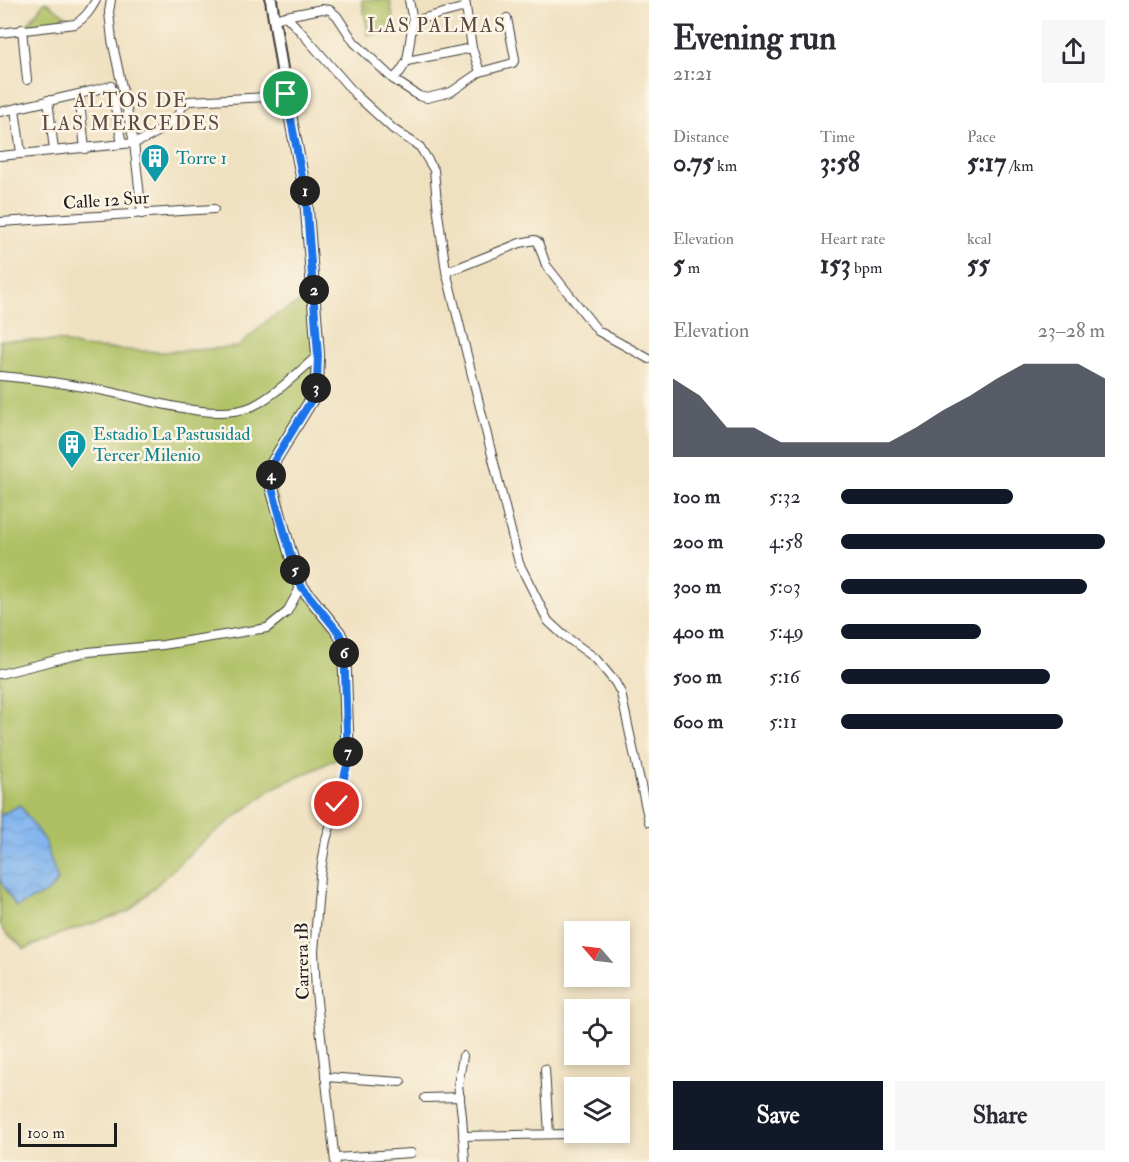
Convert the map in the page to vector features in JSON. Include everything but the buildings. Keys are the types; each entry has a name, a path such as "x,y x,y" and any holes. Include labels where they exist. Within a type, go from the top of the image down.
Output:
{"street":[{"path":"0,33 75,24 91,10 96,0"},
{"path":"111,0 109,12 112,40 134,143 142,214"},
{"path":"271,0 306,197 318,355 317,384 312,399 274,461 271,475 272,488 301,586 339,633 344,644 348,762"},
{"path":"393,79 408,61 413,21 410,0"},
{"path":"413,21 466,2 472,48 480,72"},
{"path":"274,18 322,9 330,10 337,16 354,42 393,79 410,91 427,98 451,92 480,72 513,63 515,61 507,18"},
{"path":"286,16 356,95 393,129 420,147 434,171 446,271 519,563 548,621 595,658 621,693 649,822"},
{"path":"22,30 27,81"},
{"path":"408,61 472,48"},
{"path":"0,112 109,86 112,87 122,144"},
{"path":"79,94 85,149"},
{"path":"0,156 134,143 170,124 185,103 189,101 266,97"},
{"path":"48,100 54,150"},
{"path":"15,109 21,153"},
{"name":"Calle 12 Sur","path":"0,222 214,209"},
{"path":"446,271 520,243 535,240 538,242 546,265 598,331 649,358"},
{"path":"0,376 101,390 192,410 234,412 253,406 289,381 318,355"},
{"path":"0,674 88,652 163,645 267,628 287,612 301,586"},
{"name":"Carrera 1B","path":"335,1160 315,992 314,952 320,876 326,840 348,762"},
{"path":"464,1056 458,1085 465,1162"},
{"path":"545,1069 549,1134"},
{"path":"325,1077 400,1082"},
{"path":"425,1098 460,1097"},
{"path":"463,1136 564,1134"},
{"path":"335,1160 411,1153"}],"green space":[{"path":"362,0 390,0 395,30 368,35"},
{"path":"45,1 73,21 25,28"},
{"path":"314,295 317,384 271,475 297,577 339,633 348,755 275,787 202,842 128,912 57,935 25,949 4,931 0,924 0,340 61,341 81,347 161,352 238,347 270,318"}],"water":[{"path":"20,805 45,842 58,881 48,892 16,907 0,880 0,815"}],"place":[{"name":"Torre 1","path":"155,184"},
{"name":"Estadio La Pastusidad Tercer Milenio","path":"72,470"}],"district":[{"name":"LAS PALMAS","path":"437,25"},
{"name":"ALTOS DE LAS MERCEDES","path":"131,112"}],"route":[{"path":"286,94 306,197 318,355 317,384 312,399 274,461 271,475 272,488 297,577 301,586 339,633 344,644 348,762 337,804"}]}
